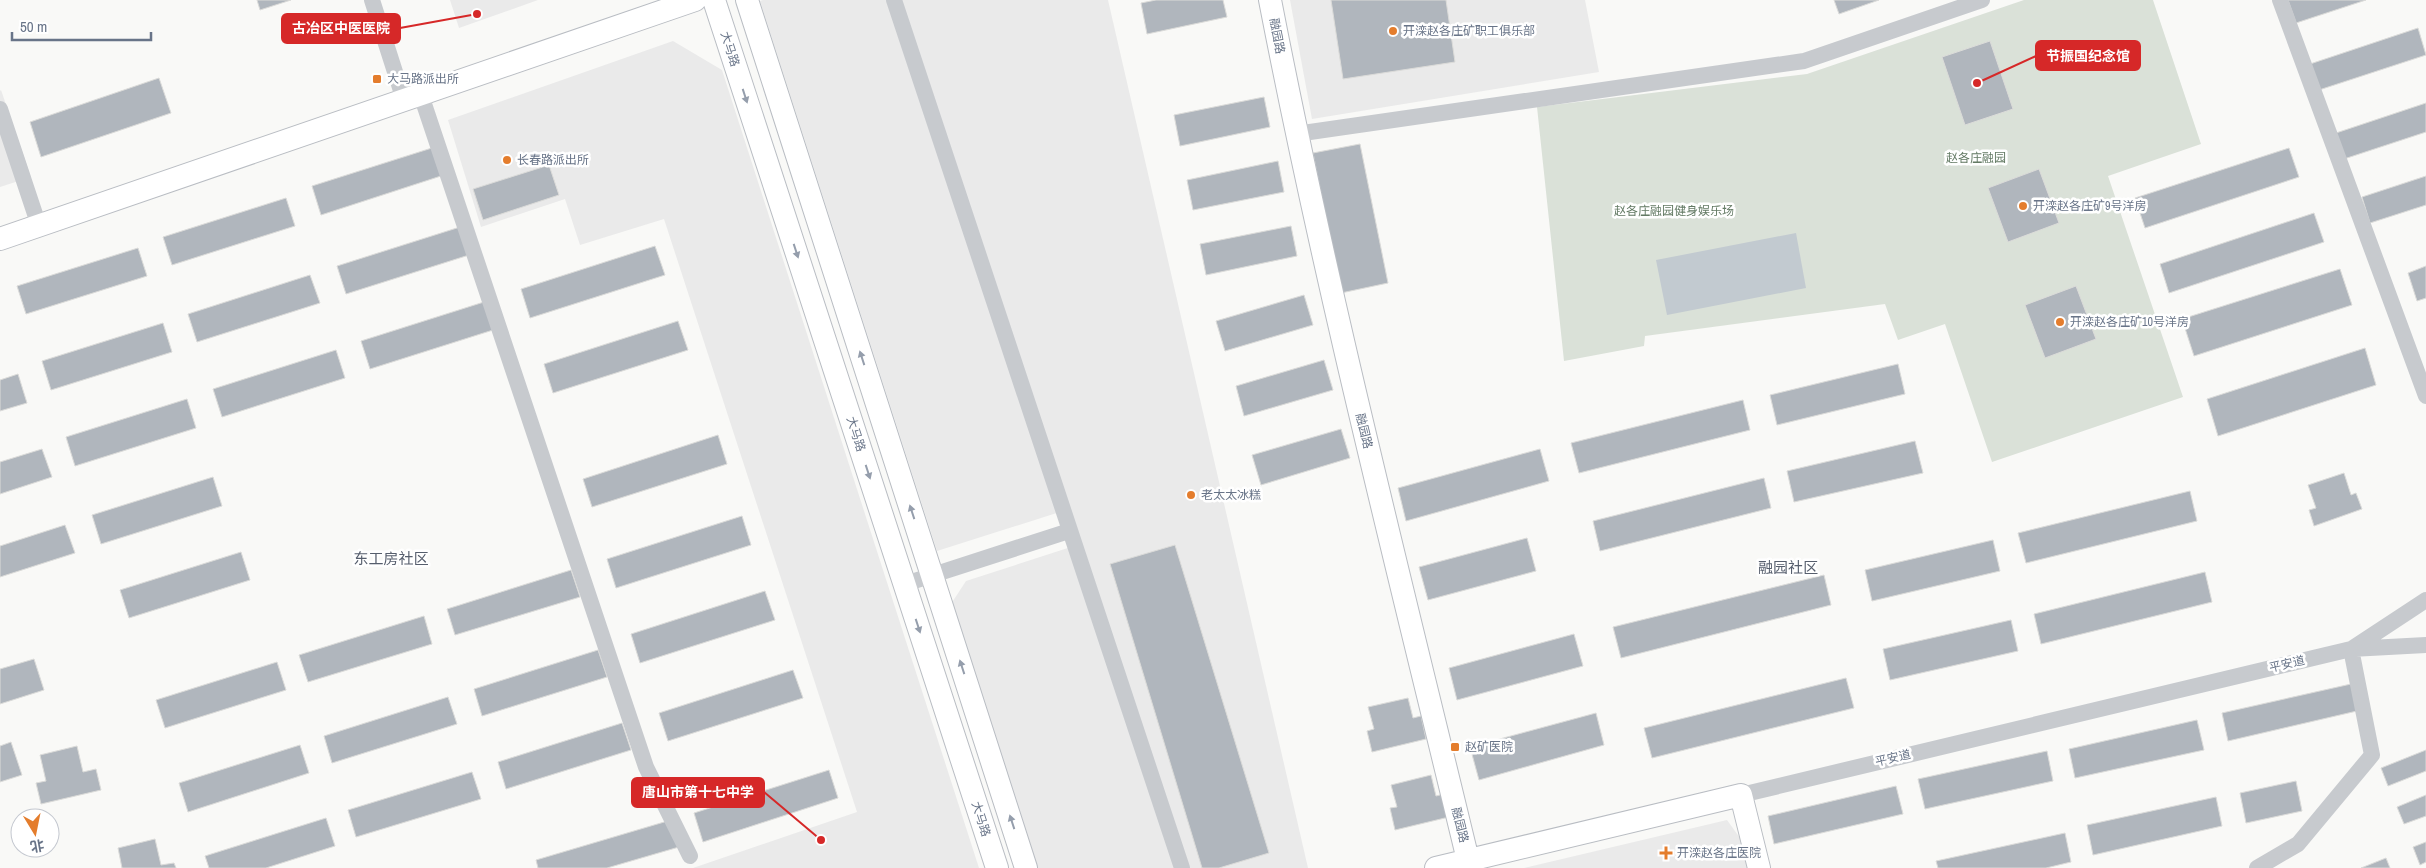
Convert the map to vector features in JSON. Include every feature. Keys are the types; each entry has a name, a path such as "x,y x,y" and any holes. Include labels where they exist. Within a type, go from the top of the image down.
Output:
{"street":[{"path":"372,0 413,98 646,767 690,856"},
{"path":"0,240 695,0"},
{"name":"大马路","path":"714,0 997,868"},
{"path":"747,0 1026,868"},
{"path":"894,0 1182,868"},
{"name":"融园路","path":"1270,0 1296,134 1341,339 1468,860"},
{"path":"1296,134 1804,61 1982,0"},
{"path":"2280,0 2426,396"},
{"path":"0,109 39,226"},
{"path":"905,584 1069,531"},
{"path":"2351,649 2426,600"},
{"path":"2351,649 2426,645"},
{"path":"2257,868 2298,844 2372,755 2351,649"},
{"name":"平安道","path":"1436,868 2351,649"},
{"path":"1741,795 1759,868"}],"shaded area":[{"path":"450,0 538,0 459,28"},
{"path":"1108,0 1308,868 1037,868 951,604 966,581 1074,546 1063,511 937,551 760,1"},
{"name":"开滦赵各庄矿职工俱乐部","path":"1290,0 1585,0 1599,72 1312,119"},
{"path":"673,41 722,70 979,868 693,868 857,812 664,219 580,245 565,199 481,227 448,120"},
{"path":"0,91 31,177 0,187"},
{"path":"1796,233 1806,288 1667,315 1656,260"},
{"name":"开滦赵各庄医院","path":"1727,820 1740,838 1747,868 1524,868"}],"green space":[{"name":"赵各庄融园","path":"2024,0 2153,0 2201,144 2108,176 2183,397 1992,462 1945,324 1898,340 1885,304 1645,336 1644,346 1564,361 1537,107 1807,74"}],"building":[{"path":"257,0 291,0 260,10"},
{"path":"1156,0 1223,0 1227,17 1147,34 1141,3"},
{"name":"开滦赵各庄矿职工俱乐部","path":"1331,0 1446,0 1455,62 1343,79"},
{"path":"1834,0 1879,0 1839,14"},
{"path":"2288,0 2366,0 2296,23"},
{"path":"2418,28 2426,55 2319,90 2310,64"},
{"path":"1990,41 2013,109 1965,125 1942,57"},
{"path":"159,78 171,113 41,157 30,122"},
{"path":"1264,97 1270,127 1180,146 1174,115"},
{"path":"2426,103 2426,132 2344,159 2336,133"},
{"path":"1360,144 1388,283 1341,293 1313,153"},
{"path":"435,147 444,175 321,215 312,186"},
{"path":"2289,148 2299,177 2145,228 2135,198"},
{"path":"1278,161 1284,192 1193,210 1187,180"},
{"name":"长春路派出所","path":"549,165 559,195 483,220 473,189"},
{"name":"开滦赵各庄矿9号洋房","path":"2039,169 2059,223 2008,242 1988,188"},
{"path":"2426,176 2426,205 2370,223 2362,197"},
{"path":"286,198 295,226 172,265 163,237"},
{"path":"2314,213 2324,242 2169,293 2160,264"},
{"path":"1291,226 1297,256 1206,275 1200,244"},
{"path":"460,227 469,255 346,294 337,266"},
{"path":"655,246 665,275 530,318 521,289"},
{"path":"138,248 147,276 26,314 17,286"},
{"path":"2426,266 2426,298 2417,301 2408,273"},
{"path":"2340,269 2352,305 2194,356 2182,319"},
{"path":"310,275 320,303 197,342 188,314"},
{"name":"开滦赵各庄矿10号洋房","path":"2076,286 2096,339 2045,358 2025,305"},
{"path":"1304,295 1313,325 1225,351 1216,321"},
{"path":"484,302 493,330 370,369 361,341"},
{"path":"678,321 688,350 553,393 544,364"},
{"path":"163,323 172,352 51,390 42,361"},
{"path":"2365,348 2376,385 2218,436 2207,399"},
{"path":"336,350 345,378 222,417 213,389"},
{"path":"1324,360 1333,390 1244,416 1236,386"},
{"path":"1898,364 1905,394 1777,425 1770,395"},
{"path":"18,374 27,403 0,411 0,380"},
{"path":"187,399 196,428 75,466 66,437"},
{"path":"1743,400 1750,430 1579,473 1571,443"},
{"path":"1341,429 1350,458 1261,485 1252,455"},
{"path":"718,435 727,464 592,507 583,479"},
{"path":"1915,441 1923,473 1794,502 1787,471"},
{"path":"42,449 52,477 0,494 0,462"},
{"path":"1540,449 1549,481 1406,521 1398,488"},
{"path":"2344,473 2351,495 2356,493 2362,509 2314,526 2309,510 2316,508 2308,485"},
{"path":"213,477 222,506 101,544 92,515"},
{"path":"1764,478 1771,508 1600,551 1593,521"},
{"path":"2190,491 2197,521 2026,563 2018,533"},
{"path":"742,516 751,545 616,588 607,559"},
{"path":"65,525 75,553 0,577 0,546"},
{"path":"1527,538 1536,571 1428,600 1419,567"},
{"path":"1993,540 2000,571 1872,601 1865,570"},
{"path":"1175,545 1269,853 1219,868 1202,868 1110,564"},
{"path":"241,552 250,580 129,618 120,590"},
{"path":"571,570 580,597 455,635 447,609"},
{"path":"2205,572 2212,602 2041,644 2034,614"},
{"path":"1824,575 1831,605 1621,658 1613,627"},
{"path":"765,591 775,620 640,663 631,634"},
{"path":"424,616 432,644 308,682 299,655"},
{"path":"2011,620 2018,651 1890,680 1883,649"},
{"path":"1574,634 1583,666 1457,700 1449,668"},
{"path":"598,650 607,677 482,716 474,689"},
{"path":"34,659 44,690 0,704 0,669"},
{"path":"277,662 286,690 165,728 156,700"},
{"path":"793,670 803,698 668,741 659,713"},
{"path":"1846,678 1854,708 1652,758 1644,728"},
{"path":"2351,684 2357,711 2228,741 2222,713"},
{"path":"448,697 457,724 332,763 324,736"},
{"path":"1408,698 1413,718 1421,716 1426,739 1372,752 1367,731 1374,729 1368,707"},
{"path":"1596,713 1604,745 1479,780 1470,747"},
{"path":"2197,720 2204,750 2075,778 2069,749"},
{"path":"622,723 631,750 506,789 498,762"},
{"path":"11,742 22,775 0,782 0,746"},
{"path":"300,745 309,773 188,812 179,783"},
{"path":"77,746 83,772 96,769 101,790 41,804 36,783 46,781 40,755"},
{"path":"2426,750 2426,771 2388,786 2381,768"},
{"path":"2047,751 2053,781 1925,809 1918,779"},
{"path":"829,770 838,798 703,842 694,813"},
{"path":"472,772 481,799 356,837 348,810"},
{"path":"1431,775 1436,796 1444,794 1449,817 1395,830 1390,808 1397,807 1391,785"},
{"path":"2296,781 2302,811 2246,823 2240,793"},
{"path":"1896,786 1903,814 1774,844 1768,816"},
{"path":"2426,795 2426,816 2404,824 2397,807"},
{"path":"2216,797 2222,826 2093,855 2087,825"},
{"path":"326,818 335,846 266,868 209,868 205,856"},
{"path":"671,820 679,847 607,868 538,868 536,860"},
{"path":"2065,833 2071,862 2046,868 1938,868 1936,861"},
{"path":"155,839 161,865 174,863 176,868 122,868 118,848"},
{"path":"2426,842 2426,862 2420,865 2413,847"},
{"path":"2386,858 2390,868 2361,868"}],"place":[{"name":"古冶区中医医院","path":"477,14"},
{"name":"开滦赵各庄矿职工俱乐部","path":"1393,31"},
{"name":"大马路派出所","path":"377,79"},
{"name":"节振国纪念馆","path":"1977,83"},
{"name":"长春路派出所","path":"507,160"},
{"name":"开滦赵各庄矿9号洋房","path":"2023,206"},
{"name":"开滦赵各庄矿10号洋房","path":"2060,322"},
{"name":"老太太冰糕","path":"1191,495"},
{"name":"赵矿医院","path":"1455,747"},
{"name":"唐山市第十七中学","path":"821,840"},
{"name":"开滦赵各庄医院","path":"1666,853"}],"district":[{"name":"东工房社区","path":"391,559"},
{"name":"融园社区","path":"1788,568"}],"park label":[{"name":"赵各庄融园健身娱乐场","path":"1674,211"}]}
